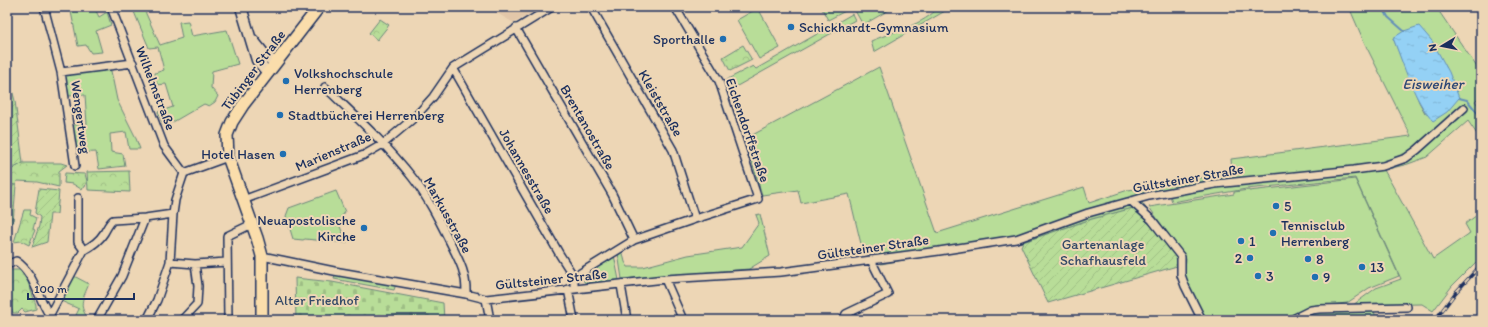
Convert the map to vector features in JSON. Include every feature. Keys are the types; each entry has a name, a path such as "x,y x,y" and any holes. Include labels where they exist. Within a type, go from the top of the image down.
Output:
{"main road":[{"path":"241,7 257,60 268,72"},
{"name":"Tübinger Straße","path":"262,320 262,256 228,157 228,131 243,105 319,7"},
{"path":"248,31 265,55 276,63"}],"street":[{"name":"Wengertweg","path":"44,7 61,72 75,166"},
{"name":"Wilhelmstraße","path":"111,7 164,146 184,173"},
{"name":"Marienstraße","path":"243,200 343,164 364,155 383,144 415,117 433,97 453,68 552,7"},
{"name":"Kleiststraße","path":"591,7 673,150 695,218"},
{"name":"Eichendorffstraße","path":"675,7 719,81 758,200 695,218"},
{"name":"Brentanostraße","path":"516,28 612,194 634,240"},
{"name":"Wengertweg","path":"61,72 133,63"},
{"name":"Johannesstraße","path":"453,68 574,277"},
{"name":"Markusstraße","path":"325,87 383,144 413,178 437,216 459,261 466,278 466,294"},
{"name":"Gültsteiner Straße","path":"262,256 486,299 665,280 781,272 1016,239 1088,213 1131,201 1215,184 1383,166 1406,158 1464,108"},
{"path":"147,320 157,300 170,262 173,214 177,192 184,173 228,157"},
{"path":"78,198 78,242 84,250"},
{"path":"1131,201 1152,220 1181,257 1181,275 1202,320"},
{"path":"7,265 16,261 23,266 31,278 45,310 51,318 84,250 94,245 104,234 113,220 173,214"},
{"path":"97,320 122,276 145,218"},
{"path":"574,320 571,289 574,277 634,240 695,218"},
{"path":"228,320 227,236 252,224"},
{"path":"846,318 888,294 871,260"},
{"path":"170,262 195,264 227,262"},
{"path":"182,320 197,304 198,286 195,264"},
{"path":"665,280 683,320"},
{"path":"621,285 627,320"},
{"path":"486,299 490,320"},
{"path":"1290,320 1311,310 1319,308 1407,307"}],"shaded area":[{"path":"479,7 541,7 514,23 488,8 486,11"}],"green space":[{"path":"70,7 94,7 99,17 107,12 111,25 96,31 102,52 91,53 86,45 78,46"},
{"path":"132,7 143,7 160,45 182,38 179,22 188,21 192,36 227,30 238,64 212,71 211,88 218,96 215,102 209,106 204,104 173,122 163,125 158,112 173,107 166,84 157,85 155,73 164,70 158,47 149,48"},
{"path":"821,7 847,7 849,9 828,20"},
{"path":"853,7 888,7 889,10 863,25"},
{"path":"938,7 952,7 874,52 871,41 917,23 933,13"},
{"path":"1349,7 1436,7 1481,73 1481,95 1475,101 1481,109 1481,140 1468,121 1427,157 1408,164 1384,170 1433,259 1470,233 1465,224 1481,212 1481,257 1452,286 1433,311 1422,304 1353,305 1376,288 1401,279 1355,178 1246,189 1172,202 1170,195 1146,199 1142,203 1185,259 1177,266 1178,258 1133,208 1092,219 1023,242 942,253 881,264 875,252 861,244 849,194 801,203 798,190 762,195 745,139 879,67 937,233 1084,187 1089,203 1128,190 1232,172 1231,159 1411,136 1365,44","holes":["1424,34 1432,41 1425,113 1419,102 1393,38"]},
{"path":"758,8 780,48 759,59 737,20"},
{"path":"852,14 855,20 730,90 726,80 753,66 756,69"},
{"path":"380,19 389,25 377,40 369,33"},
{"path":"743,45 752,60 730,71 723,57"},
{"path":"107,69 111,71 117,100 140,149 129,149 126,132 110,134 111,152 123,154 125,166 99,169 96,152 76,153 73,125 87,124 85,95 68,96 65,74"},
{"path":"7,70 15,101 23,163 10,170 7,164"},
{"path":"23,163 61,163 67,165 59,171 59,187 37,182 17,181 16,185 7,185 7,164 10,170"},
{"path":"129,171 130,192 88,190 87,172"},
{"path":"65,173 85,174 87,181 85,187 81,189 73,184 64,183"},
{"name":"Tennisclub Herrenberg","path":"1355,179 1399,276 1369,288 1347,303 1312,307 1286,320 1205,320 1184,277 1186,259 1149,207 1234,194 1234,192"},
{"path":"7,185 16,185 13,223 7,221"},
{"path":"39,189 59,191 57,214 50,214 47,242 32,247 39,226 40,217 35,213"},
{"path":"336,191 345,212 338,222 347,243 293,239 286,216 289,208"},
{"name":"Gartenanlage Schafhausfeld","path":"1133,208 1163,237 1178,258 1177,266 1048,303 1021,246 1023,242 1092,219"},
{"path":"24,210 31,210 30,215 36,218 33,229 35,230 29,245 21,241 14,242"},
{"path":"760,214 770,256 749,269 622,279 618,253 622,250 628,267 643,267 688,255 742,247 759,223 756,215"},
{"path":"614,255 619,280 584,282 583,276"},
{"path":"7,270 20,270 28,282 36,309 25,312 22,309 18,313 13,313 8,304 9,303 7,303"},
{"path":"335,274 396,284 394,290 334,279"},
{"path":"72,275 89,284 83,298 82,307 90,320 83,320 76,315 79,309 61,301"},
{"name":"Alter Friedhof","path":"295,278 332,282 443,303 444,320 296,320"},
{"path":"1374,310 1375,315 1425,316 1429,319 1314,320 1307,313 1317,311"}],"water":[{"name":"Eisweiher","path":"1419,26 1432,41 1449,72 1459,98 1447,112 1433,121 1415,93 1393,38 1404,31"}],"waterway":[{"path":"1383,7 1388,17 1404,31"},
{"path":"1459,98 1467,100 1481,117"}],"railway":[{"path":"1435,320 1456,292 1481,265"}],"place":[{"name":"Schickhardt-Gymnasium","path":"791,27"},
{"name":"Sporthalle","path":"723,39"},
{"name":"Volkshochschule Herrenberg","path":"286,81"},
{"name":"Stadtbücherei Herrenberg","path":"280,115"},
{"name":"Hotel Hasen","path":"283,154"},
{"name":"5","path":"1276,206"},
{"name":"Neuapostolische Kirche","path":"364,228"},
{"name":"Tennisclub Herrenberg","path":"1273,233"},
{"name":"1","path":"1241,241"},
{"name":"2","path":"1250,258"},
{"name":"8","path":"1308,259"},
{"name":"13","path":"1362,267"},
{"name":"3","path":"1258,276"},
{"name":"9","path":"1315,277"}]}
